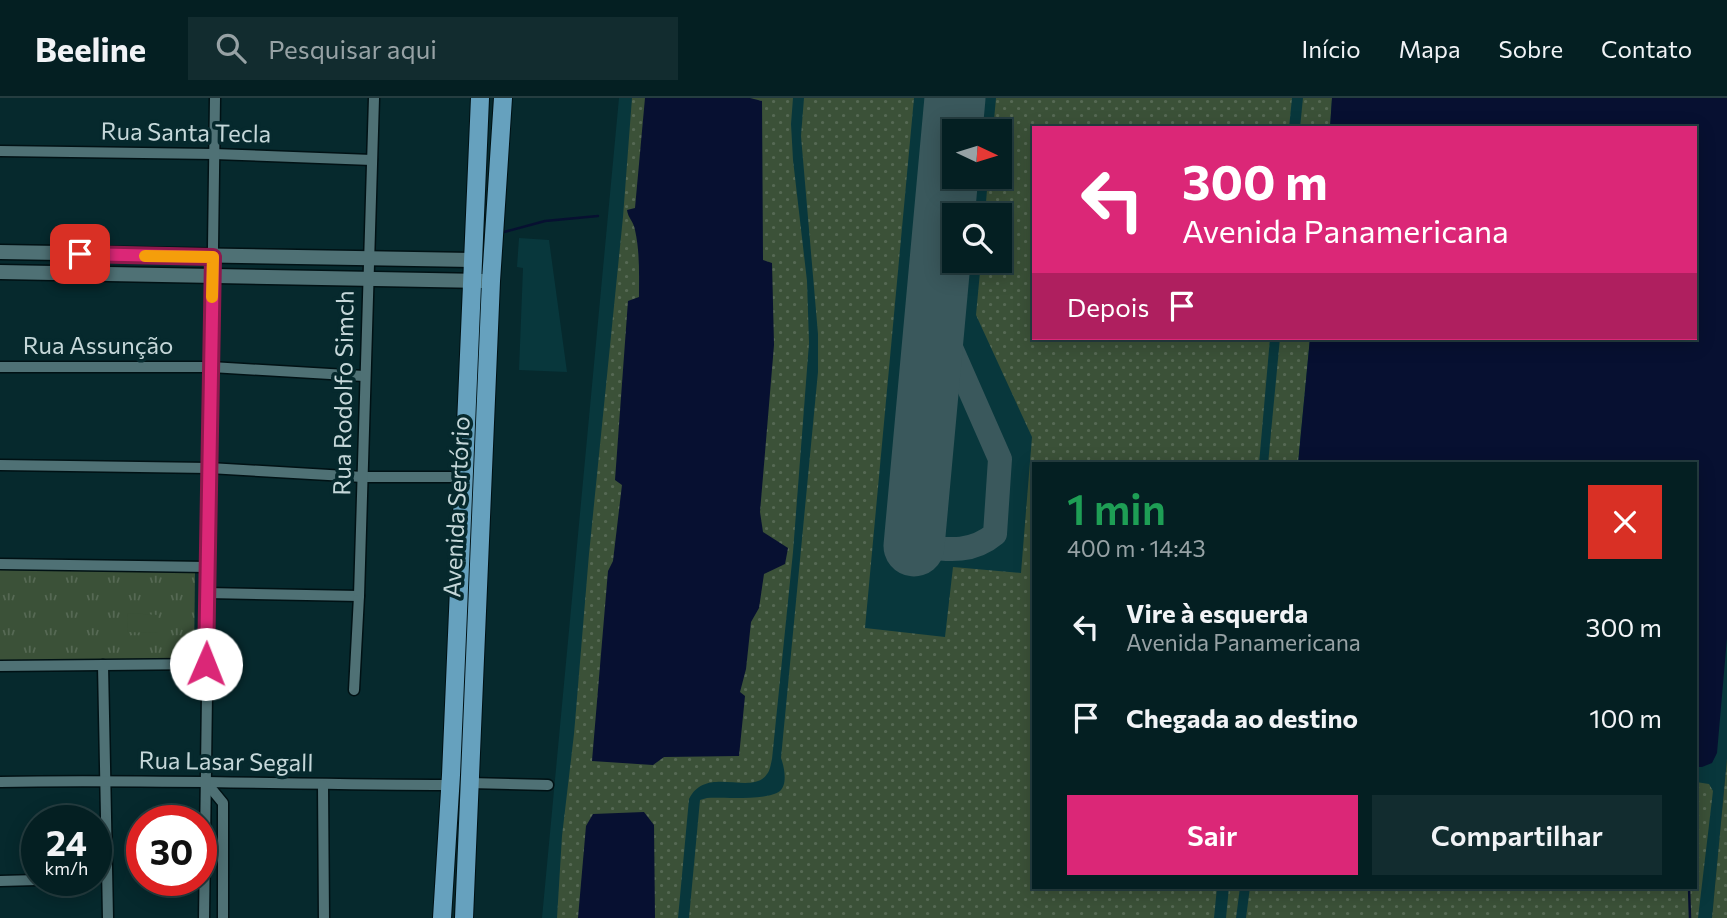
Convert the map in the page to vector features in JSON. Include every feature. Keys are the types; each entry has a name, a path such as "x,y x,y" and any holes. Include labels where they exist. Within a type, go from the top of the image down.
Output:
{"main road":[{"name":"Avenida Sertório","path":"442,918 480,98"},
{"name":"Avenida Sertório","path":"464,918 491,281 503,98"}],"street":[{"path":"205,805 215,98"},
{"name":"Rua Rodolfo Simch","path":"354,690 374,98"},
{"name":"Rua Santa Tecla","path":"0,151 372,159"},
{"path":"0,252 472,260"},
{"path":"0,272 491,281"},
{"name":"Rua Assunção","path":"0,367 211,367 364,376"},
{"path":"0,466 209,468 363,477 463,477"},
{"path":"0,564 208,567"},
{"path":"208,593 359,596"},
{"path":"0,666 206,664"},
{"path":"103,665 103,805"},
{"name":"Rua Lasar Segall","path":"0,782 104,780 450,785"},
{"path":"205,782 222,801 223,918"},
{"path":"469,783 548,785"},
{"path":"323,785 324,918"},
{"path":"217,878 223,878"},
{"path":"0,881 21,880"},
{"path":"104,896 108,918"},
{"path":"204,896 204,918"}],"shaded area":[{"path":"619,98 1727,98 1727,759 1712,918 542,918"},
{"path":"645,98 750,98 762,101 763,260 772,263 774,345 760,512 763,532 788,548 785,564 764,574 759,608 751,622 746,669 740,692 745,696 739,756 664,757 653,765 592,761 608,571 613,561 622,485 615,480 628,301 639,297 637,238 627,210 635,208"},
{"path":"1332,98 1727,98 1727,638 1717,753 1712,763 1697,767 1697,462 1298,462 1310,340 1697,340 1697,126 1330,126"},
{"path":"519,238 549,240 567,372 519,370 523,268 517,267"},
{"path":"644,812 654,825 655,918 578,918 586,826 593,814"}],"green space":[{"path":"632,98 793,98 793,160 807,281 809,343 793,552 770,769 760,780 751,783 706,784 697,789 689,799 678,918 557,918 562,836 574,734"},
{"path":"804,98 914,98 865,628 945,637 953,567 1021,573 1032,437 976,315 980,273 1012,273 1012,203 986,203 987,189 1012,189 1012,119 994,119 996,98 1292,98 1289,126 1032,126 1032,340 1270,340 1259,462 1032,462 1032,889 1217,889 1214,918 689,918 700,800 766,796 780,791 785,780 781,758 818,372 818,334 801,136"},
{"path":"1303,98 1332,98 1330,126 1300,126"},
{"path":"1280,340 1310,340 1298,462 1268,462"},
{"path":"0,570 195,572 194,660 0,660"},
{"path":"128,613 158,615 158,633 127,632"},
{"path":"1727,759 1727,918 1712,918"},
{"path":"1697,782 1709,784 1713,791 1698,918 1246,918 1250,889 1697,889"},
{"path":"1229,889 1240,889 1236,918 1226,918"}],"waterway":[{"path":"504,232 545,221 598,216"},
{"path":"1689,889 1690,918"}],"taxiway":[{"path":"914,546 966,548 986,541 995,534 1000,459 942,327 939,305 942,258"}],"runway":[{"path":"914,546 955,98"}],"slow traffic":[{"path":"145,256 213,257 212,297"}],"route":[{"path":"80,254 213,257 206,664"}]}
